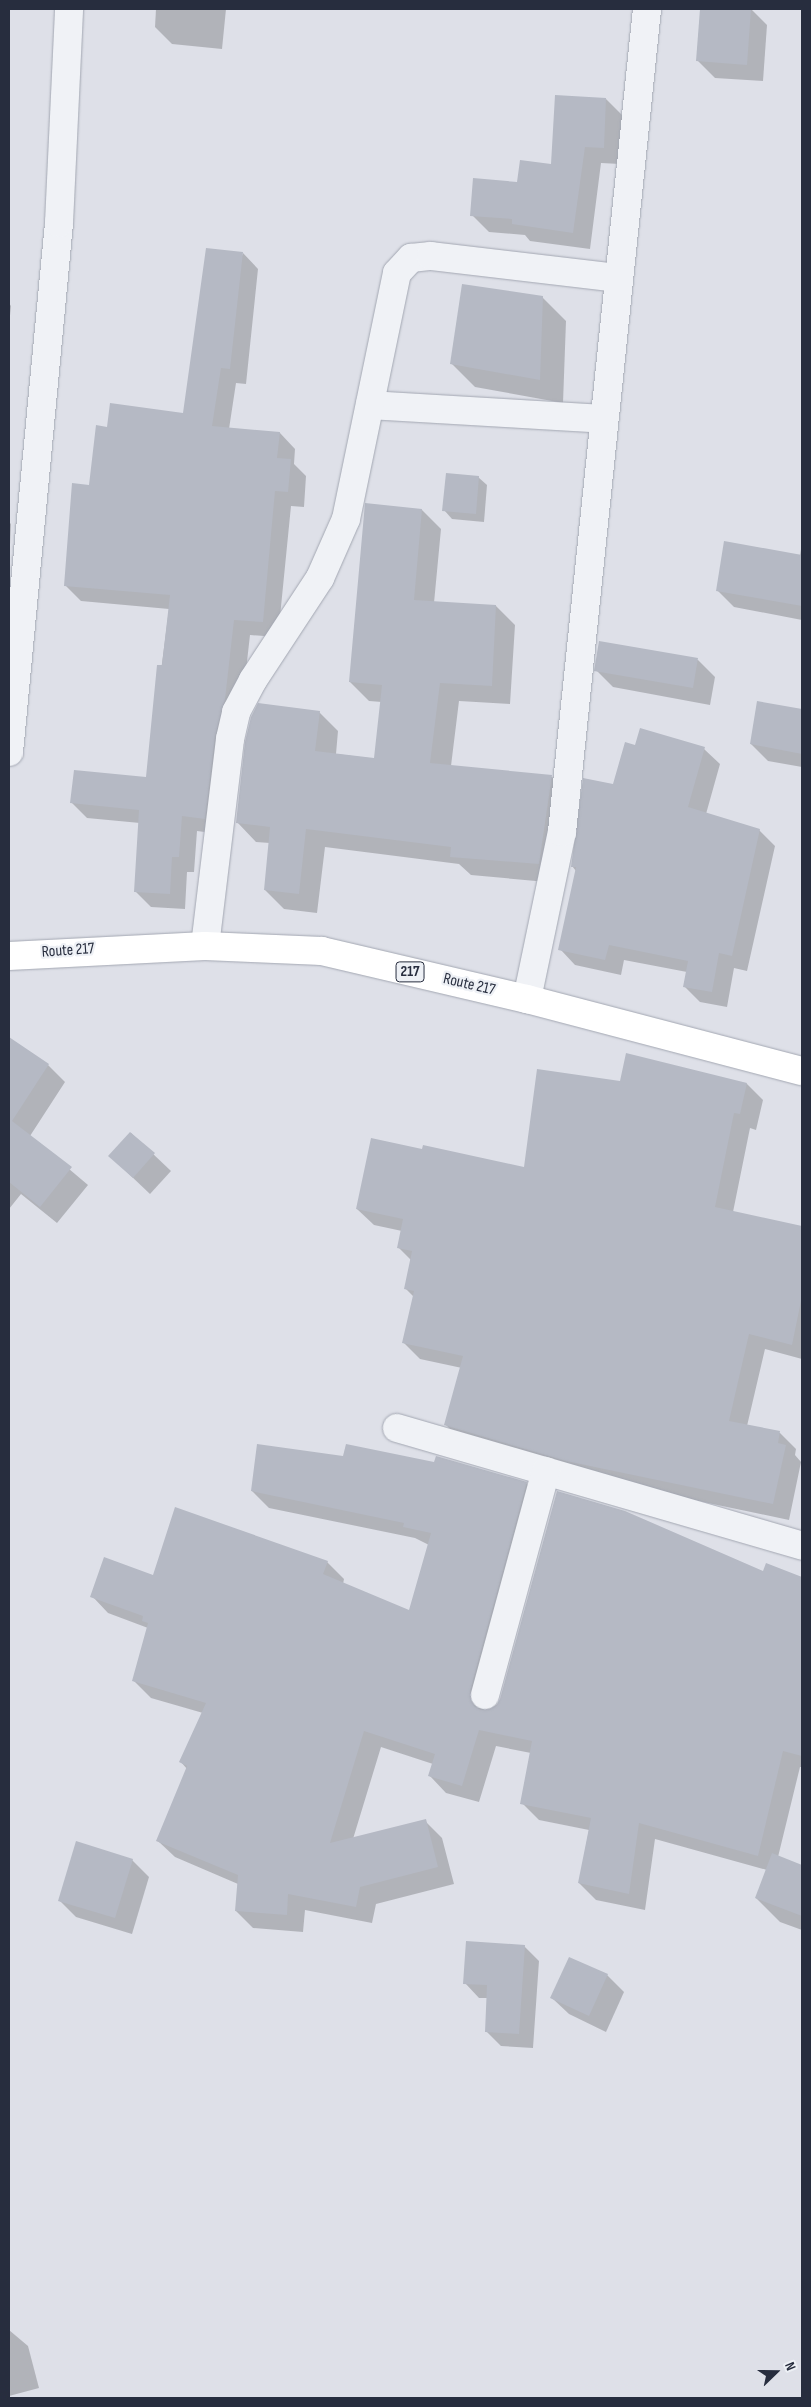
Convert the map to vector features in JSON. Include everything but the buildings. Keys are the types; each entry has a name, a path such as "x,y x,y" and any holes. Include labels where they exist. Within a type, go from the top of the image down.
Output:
{"main road":[{"name":"Route 217","path":"9,956 205,946 322,951 527,999 802,1071"}],"street":[{"path":"9,752 59,223 69,9"},
{"path":"527,999 562,832 647,9"},
{"path":"205,946 230,739 236,712 253,680 320,578 346,519 397,273 411,258 431,256 618,278"},
{"path":"370,404 604,419"},
{"path":"397,1428 802,1546"},
{"path":"484,1695 546,1471"}]}
